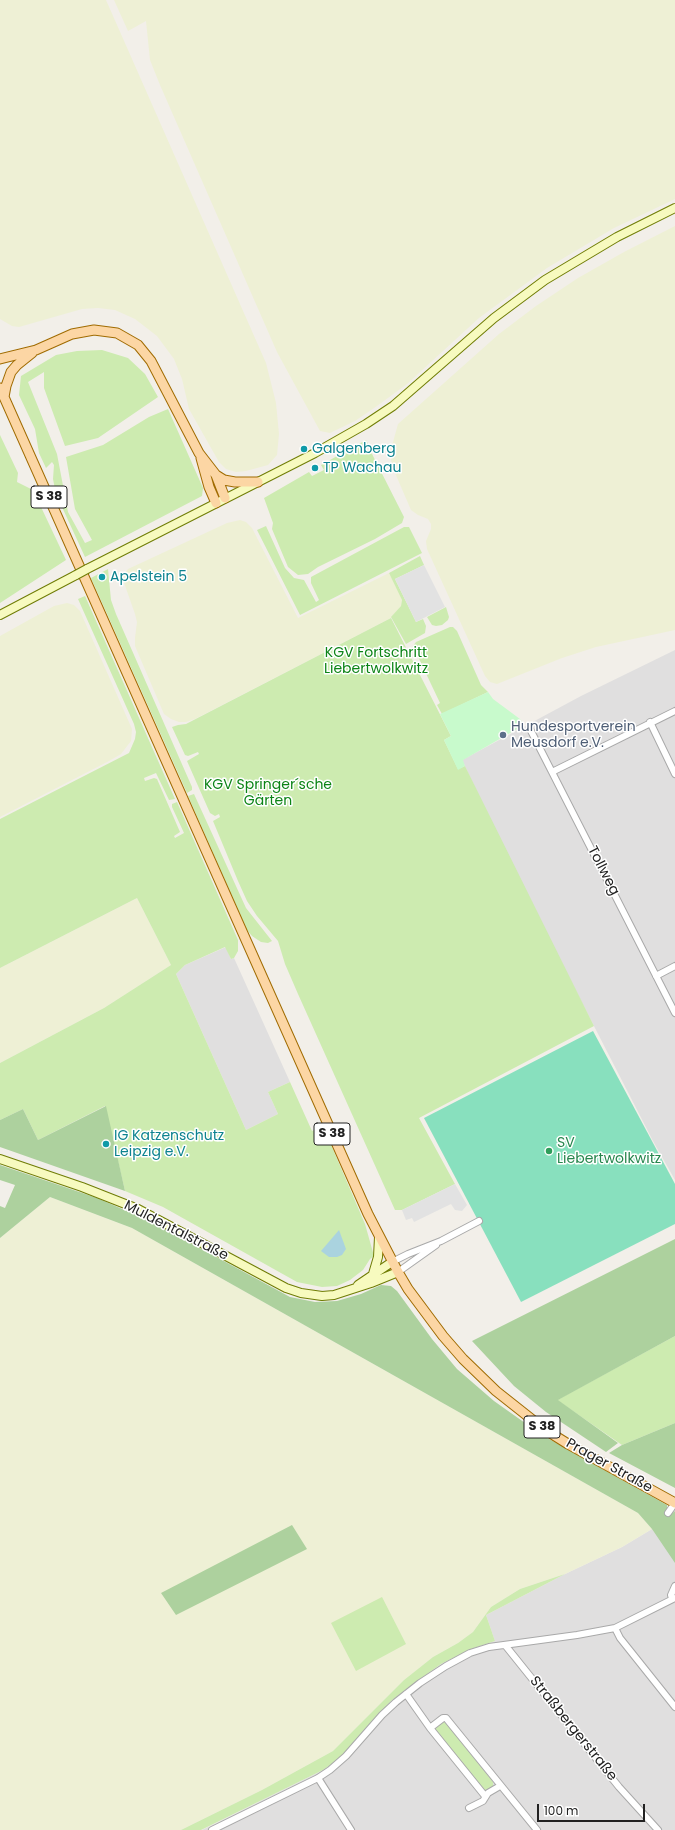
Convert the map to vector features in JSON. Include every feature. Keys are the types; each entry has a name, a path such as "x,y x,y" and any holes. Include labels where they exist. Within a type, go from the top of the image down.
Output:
{"main road":[{"path":"0,615 315,453 366,424 393,406 494,318 545,280 617,237 675,208"},
{"path":"0,359 36,350 72,334 94,330 117,333 138,345 151,361 199,453 216,475 226,498"},
{"path":"4,397 11,372 17,365 36,350"},
{"name":"S 38","path":"0,388 379,1237 398,1272"},
{"path":"199,453 209,488 216,503"},
{"path":"216,475 224,480 235,482 258,482"},
{"name":"Muldentalstraße","path":"0,1158 82,1187 138,1209 286,1288 301,1293 322,1296 334,1295 398,1272"},
{"path":"373,1274 378,1257 379,1237"},
{"name":"Muldentalstraße","path":"351,1290 392,1262"},
{"name":"Prager Straße","path":"398,1272 443,1336 462,1359 502,1396 544,1429 568,1444 675,1503"}],"street":[{"path":"552,772 650,722 675,711"},
{"path":"650,722 675,774"},
{"name":"Tollweg","path":"530,730 675,1013"},
{"path":"656,976 675,966"},
{"name":"Muldentalstraße","path":"392,1262 441,1241 479,1221"},
{"name":"Muldentalstraße","path":"398,1272 441,1241"},
{"path":"668,1513 675,1503"},
{"path":"212,1830 318,1778 346,1756 382,1715 406,1694 446,1666 470,1653 489,1647 577,1636 615,1628 674,1599 671,1594 675,1586"},
{"path":"615,1628 620,1638 675,1707"},
{"name":"Straßbergerstraße","path":"505,1645 619,1788 658,1830"},
{"path":"406,1694 430,1728 485,1796"},
{"path":"430,1728 443,1718 446,1718 537,1830"},
{"path":"318,1778 351,1830"},
{"path":"469,1808 483,1800 485,1796 500,1786"}],"shaded area":[{"path":"424,565 445,607 416,622 395,579"},
{"path":"675,650 675,1180 653,1141 519,880 462,760 581,696"},
{"path":"226,947 231,959 234,958 290,1082 268,1092 278,1114 246,1130 176,974 185,965"},
{"path":"455,1184 467,1205 462,1211 455,1210 451,1204 414,1222 412,1218 406,1220 402,1210"},
{"path":"670,1515 675,1518 675,1830 202,1830 323,1770 339,1759 391,1701 408,1688 441,1664 471,1649 495,1641 486,1615 565,1574 622,1547 652,1529"}],"green space":[{"path":"0,0 106,0 266,363 276,403 279,434 277,455 268,465 236,472 226,469 219,462 189,409 182,379 174,359 157,336 135,319 115,310 98,308 82,309 19,327 12,326 0,319"},
{"path":"114,0 675,0 675,199 614,228 547,268 479,318 407,384 377,406 355,421 330,433 320,431 277,352 160,85 150,60 146,21 128,31"},
{"path":"675,226 675,630 596,647 562,658 497,684 490,682 485,676 427,549 426,541 431,529 431,524 428,519 411,510 392,466 390,453 398,424 499,334 536,306 578,278"},
{"path":"102,350 128,358 145,374 158,397 98,438 65,446 44,388 44,372 28,382 57,454 68,512 85,543 92,540 75,509 66,457 103,445 149,417 168,409 203,488 202,496 85,557 56,494 53,479 54,465 52,462 46,468 39,453 35,429 19,395 21,376 56,355 77,351"},
{"path":"0,435 18,473 17,482 33,490 66,560 0,603"},
{"path":"366,440 368,444 365,446 366,450 370,450 404,517 402,523 375,539 318,567 308,574 298,575 288,567 272,529 273,523 264,498 309,472 312,476 324,470 321,465"},
{"path":"240,520 246,522 252,528 298,618 389,573 400,594 402,600 401,606 391,618 195,719 186,722 179,722 164,714 135,646 137,622 122,577 128,569 227,523"},
{"path":"266,526 285,568 294,578 304,580 316,602 319,600 311,583 311,577 404,527 409,527 422,553 300,615 257,530"},
{"path":"420,556 424,565 395,579 416,622 423,619 426,626 425,633 406,644 391,617 401,606 402,600 389,573"},
{"path":"108,569 111,600 192,787 192,790 187,793 91,578"},
{"path":"85,596 175,799 169,800 156,773 144,778 145,781 154,778 157,779 180,832 174,836 175,838 184,833 172,807 172,804 177,802 238,940 238,951 234,958 231,959 225,947 185,965 176,974 246,1130 278,1114 268,1092 290,1082 312,1131 323,1126 365,1224 374,1256 370,1259 363,1270 350,1280 337,1286 322,1287 297,1282 163,1207 125,1191 105,1106 38,1140 23,1109 0,1120 0,1063 104,1008 171,965 137,898 0,968 0,819 129,753 135,739 136,732 134,724 78,599"},
{"path":"67,603 74,605 80,611 132,729 131,741 121,754 109,761 0,817 0,636 54,606"},
{"path":"446,607 449,617 448,620 442,625 432,625 427,617"},
{"path":"391,618 451,736 444,740 458,769 465,766 594,1026 419,1118 455,1184 402,1210 395,1210 298,994 285,964 278,941 257,916 247,901 238,881 213,821 220,817 219,814 215,816 210,813 187,761 199,754 198,752 188,756 185,755 172,727 186,724"},
{"path":"453,627 457,631 481,685 488,692 442,714 437,705 440,703 413,646 416,642"},
{"path":"488,692 493,699 520,719 524,725 463,760 465,766 458,770 444,740 451,736 440,714"},
{"path":"194,794 246,908 272,941 268,943 261,942 252,936 247,930 188,796"},
{"path":"137,898 171,965 104,1008 0,1063 0,968"},
{"name":"SV Liebertwolkwitz","path":"593,1031 675,1184 675,1224 521,1302 424,1118"},
{"path":"106,1106 125,1191 0,1147 0,1120 23,1109 38,1140"},
{"path":"0,1165 97,1198 152,1222 290,1297 315,1302 337,1301 361,1294 381,1285 391,1286 397,1291 432,1339 457,1369 494,1401 542,1435 667,1505 667,1513 670,1515 675,1511 675,1563 652,1529 638,1513 132,1228 50,1197 0,1238 0,1206 5,1208 15,1185 0,1180"},
{"path":"50,1197 132,1228 638,1513 652,1529 622,1547 565,1574 520,1589 491,1607 473,1632 458,1643 433,1657 404,1680 333,1751 262,1790 181,1830 0,1830 0,1238"},
{"path":"675,1239 675,1336 558,1400 618,1443 606,1452 546,1412 514,1386 472,1341"},
{"path":"675,1336 675,1423 622,1445 557,1400"},
{"path":"675,1423 675,1488 609,1453 622,1445"},
{"path":"292,1525 307,1549 176,1615 161,1593"},
{"path":"565,1574 486,1615 495,1641 471,1649 441,1664 408,1688 391,1701 339,1759 323,1770 201,1830 181,1830 262,1790 333,1751 404,1680 433,1657 458,1643 473,1632 491,1607 520,1589"},
{"path":"382,1597 406,1644 356,1671 331,1623"},
{"path":"444,1720 493,1782 492,1789 484,1790 481,1788 434,1728"}],"water":[{"path":"339,1230 346,1249 342,1255 337,1257 329,1257 321,1251"}],"place":[{"name":"Galgenberg","path":"304,449"},
{"name":"TP Wachau","path":"315,468"},
{"name":"Apelstein 5","path":"102,577"},
{"name":"Hundesportverein Meusdorf e.V.","path":"503,735"},
{"name":"IG Katzenschutz Leipzig e.V.","path":"106,1144"},
{"name":"SV Liebertwolkwitz","path":"549,1151"}],"park label":[{"name":"KGV Fortschritt Liebertwolkwitz","path":"376,662"},
{"name":"KGV Springer´sche Gärten","path":"268,794"}]}
